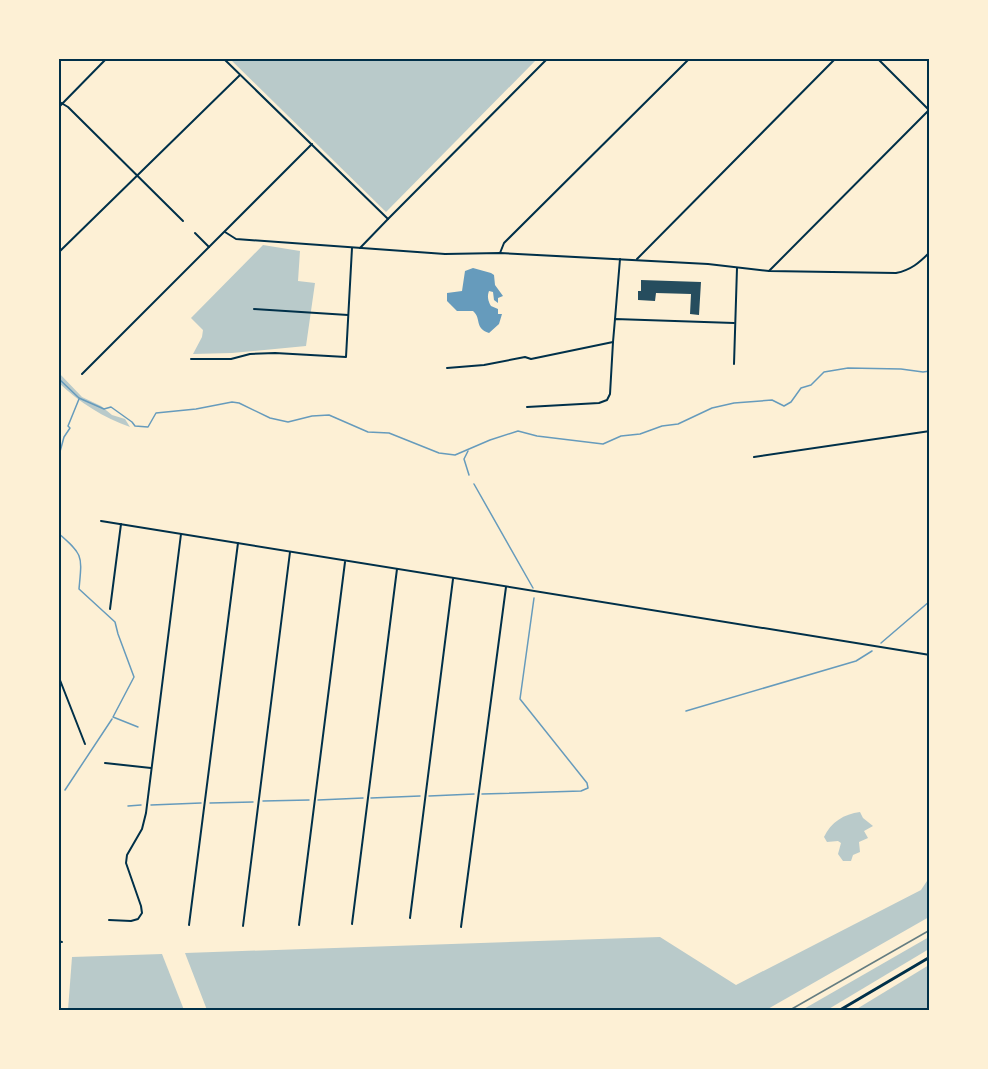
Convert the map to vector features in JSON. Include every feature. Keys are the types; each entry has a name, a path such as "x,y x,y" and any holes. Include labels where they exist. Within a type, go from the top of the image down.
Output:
{"street":[{"path":"58,108 107,58"},
{"path":"223,58 388,219"},
{"path":"360,248 548,58"},
{"path":"500,253 504,243 690,58"},
{"path":"636,260 836,58"},
{"path":"769,271 929,110 877,58"},
{"path":"58,253 240,75"},
{"path":"58,101 68,107 183,221"},
{"path":"82,374 312,144"},
{"path":"225,232 236,239 352,248 445,254 500,253 636,260 708,264 769,271 896,273 916,266 930,252"},
{"path":"195,233 209,247"},
{"path":"191,359 231,359 250,354 275,353 346,357 352,248"},
{"path":"527,408 599,403 607,400 610,393 620,260"},
{"path":"734,364 736,268"},
{"path":"254,309 348,315"},
{"path":"615,319 734,323"},
{"path":"447,368 484,365 525,357 531,359 613,342"},
{"path":"754,457 930,431"},
{"path":"101,521 930,655"},
{"path":"110,609 121,524"},
{"path":"109,920 131,921 138,919 142,913 126,863 127,855 142,829 181,534"},
{"path":"189,925 238,543"},
{"path":"243,926 290,552"},
{"path":"299,925 345,561"},
{"path":"351,924 397,569"},
{"path":"410,918 453,579"},
{"path":"461,927 506,587"},
{"path":"58,675 86,744"},
{"path":"105,763 151,768"},
{"path":"840,1011 930,957"}],"shaded area":[{"path":"230,59 537,59 386,212"},
{"path":"263,245 300,251 298,281 315,283 306,346 193,354 203,330 191,318"},
{"path":"59,373 82,397 101,406 112,415 125,419 130,427 101,414 75,397 59,383"},
{"path":"860,812 863,818 873,826 864,831 868,838 859,842 860,852 853,855 851,861 843,861 838,854 841,843 827,842 824,837 830,827 839,820"},
{"path":"929,878 929,917 766,1010 207,1010 185,953 660,937 736,985 921,890"},
{"path":"929,937 929,949 827,1010 802,1010"},
{"path":"162,954 184,1010 68,1010 72,957"},
{"path":"929,965 929,1010 855,1010"}],"water":[{"path":"473,268 494,275 495,285 503,296 498,298 498,303 494,300 493,292 489,291 488,298 491,306 498,309 498,314 502,314 499,324 489,333 481,329 473,311 457,311 447,301 447,293 462,291 465,271"}],"building":[{"path":"641,280 701,282 699,315 690,314 691,294 656,293 655,301 638,300"}],"waterway":[{"path":"58,378 79,398 104,409 111,407 135,426 148,427 156,413 232,402 270,418 288,422 312,416 329,415 368,432 389,433 439,453 455,455 518,431 537,436 603,444 621,436 640,434 662,426 678,424 712,408 734,403 772,400 784,406 791,402 801,388 811,385 824,372 848,368 930,371"},
{"path":"58,459 79,399"},
{"path":"468,451 464,459 469,475"},
{"path":"474,484 533,588"},
{"path":"58,533 73,546 79,557 81,563 79,589 115,622 134,677 113,717 138,727"},
{"path":"482,794 581,791 588,788 587,783 520,699 534,598"},
{"path":"881,643 930,601"},
{"path":"686,711 856,661 872,651"},
{"path":"65,790 112,719"},
{"path":"429,796 474,794"},
{"path":"371,798 420,796"},
{"path":"318,800 363,798"},
{"path":"263,801 309,800"},
{"path":"210,803 253,802"},
{"path":"151,805 201,803"},
{"path":"128,806 141,805"}],"railway":[{"path":"790,1010 930,930"}]}
